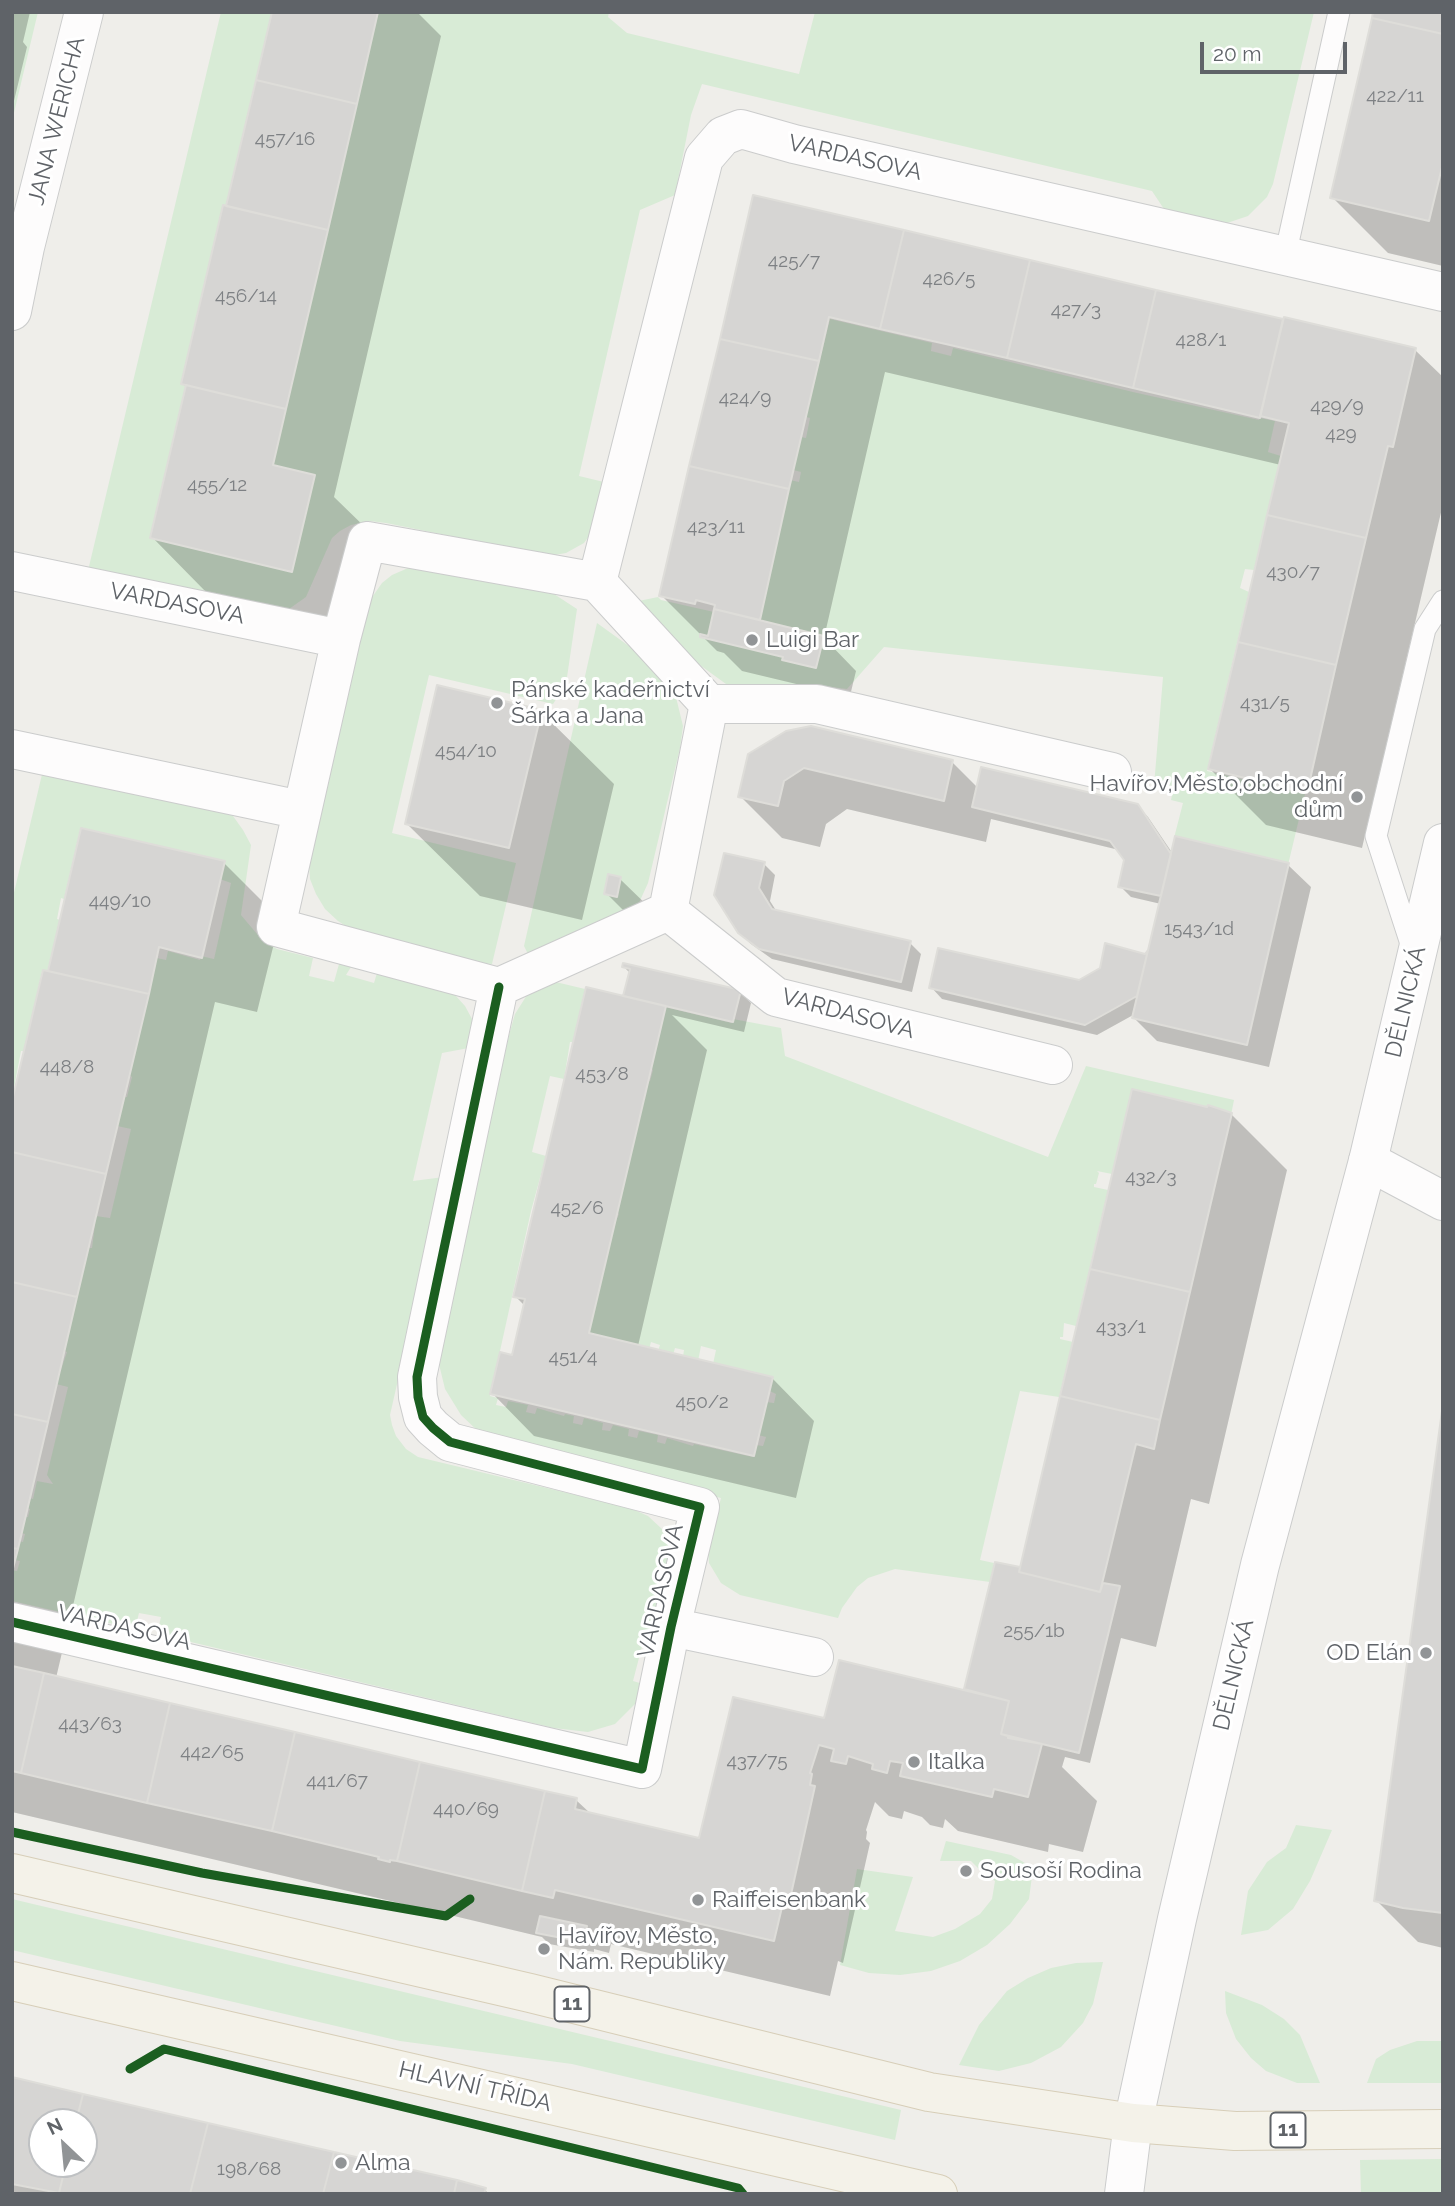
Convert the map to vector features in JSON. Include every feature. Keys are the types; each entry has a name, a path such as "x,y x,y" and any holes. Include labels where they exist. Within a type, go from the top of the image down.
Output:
{"main road":[{"name":"11","path":"12,1873 544,1997 929,2092 1133,2123 1235,2131 1443,2129"},
{"name":"HLAVNÍ TŘÍDA","path":"12,1980 938,2194"}],"street":[{"name":"JANA WERICHA","path":"12,311 19,246 83,12"},
{"name":"VARDASOVA","path":"597,582 704,158 723,136 741,129 794,144 1443,292"},
{"path":"709,704 668,911 499,987 276,927 341,639 367,541 597,582 709,704 817,704 1112,772"},
{"name":"VARDASOVA","path":"12,570 341,639"},
{"path":"12,749 301,810"},
{"name":"DĚLNICKÁ","path":"1124,2194 1133,2123 1177,1919 1260,1565 1368,1161 1443,843"},
{"name":"VARDASOVA","path":"668,911 776,998 1053,1065"},
{"name":"VARDASOVA","path":"12,1622 642,1769 671,1627 700,1507 450,1442 423,1417 418,1396 417,1377 499,987"},
{"path":"1368,1161 1443,1201"},
{"name":"VARDASOVA","path":"671,1627 814,1657"}],"lane":[{"path":"1285,256 1339,12"},
{"path":"1416,958 1376,836 1426,629 1443,601"},
{"path":"1416,958 1443,926"}],"green space":[{"path":"12,12 38,12 12,121"},
{"path":"221,12 609,12 608,17 627,33 799,74 815,12 1314,12 1273,184 1267,197 1248,216 1221,225 1168,215 1152,191 702,84 691,115 675,195 640,210 579,476 608,483 595,528 584,543 566,553 549,556 386,523 370,521 351,525 332,538 306,597 289,609 86,579"},
{"path":"830,319 932,343 931,351 951,356 953,348 1133,392 1259,420 1275,421 1268,452 1281,456 1254,570 1245,569 1240,588 1249,592 1207,771 1305,794 1288,865 1174,838 1183,803 1171,800 1173,790 1154,786 1163,677 884,647 847,689 814,685 811,693 726,684 649,628 629,603 658,597 661,600 714,612 708,636 700,634 816,668 824,636 760,620 790,480 799,482 801,472 793,470 801,437 806,438 810,418 806,417"},
{"path":"415,565 554,594 577,609 566,684 553,704 429,675 392,833 516,863 492,964 473,963 352,930 325,909 310,879 309,861 368,603 382,583 392,575"},
{"path":"597,623 651,662 674,689 683,726 680,748 648,883 638,905 529,956 524,946"},
{"path":"44,766 219,808 233,816 251,845 241,915 263,941 277,949 313,958 309,976 334,982 339,964 351,967 346,975 374,983 377,973 442,989 455,995 465,1006 472,1019 474,1047 442,1053 413,1181 444,1177 390,1415 392,1425 406,1449 418,1457 630,1508 648,1516 662,1529 669,1546 670,1560 655,1633 646,1631 633,1681 643,1684 636,1703 615,1724 588,1732 554,1728 157,1634 161,1617 139,1613 135,1629 12,1601 12,1570 17,1571 20,1561 15,1560 19,1541 23,1542 25,1534 21,1533 30,1509 27,1508 29,1498 33,1499 37,1481 53,1484 47,1475 68,1387 56,1384 67,1352 64,1351 88,1248 92,1248 96,1216 110,1218 131,1129 117,1126 132,1077 129,1075 157,958 166,960 168,951 200,960 201,956 214,959 231,883 80,830 64,899 61,898 57,919 60,920 47,972 42,971 12,1098 12,901"},
{"path":"543,979 585,989 573,1042 570,1042 564,1079 550,1076 532,1152 546,1156 531,1211 490,1396 498,1398 496,1405 506,1407 508,1401 528,1405 526,1412 535,1414 537,1408 564,1416 574,1416 573,1423 582,1425 584,1418 603,1423 602,1430 610,1431 613,1425 629,1429 628,1436 637,1438 639,1431 658,1435 657,1442 665,1444 667,1438 693,1446 694,1444 753,1457 756,1445 763,1446 766,1437 758,1435 766,1402 774,1403 776,1394 713,1364 716,1350 701,1346 698,1361 683,1357 684,1350 675,1348 673,1355 658,1351 660,1345 651,1342 649,1349 588,1335 614,1225 619,1214 617,1213 648,1081 653,1070 651,1068 665,1007 732,1023 733,1019 781,1028 785,1056 1048,1157 1086,1066 1234,1100 1231,1115 1131,1092 1112,1174 1097,1171 1099,1173 1094,1187 1108,1190 1076,1326 1064,1323 1063,1337 1060,1337 1073,1342 1059,1397 1020,1391 980,1560 994,1563 990,1582 895,1569 868,1578 857,1587 838,1618 740,1595 721,1583 709,1563 708,1549 721,1498 517,1450 480,1433 461,1415 445,1389 438,1360 444,1316 515,1014 527,995"},
{"path":"1296,1825 1332,1830 1310,1881 1293,1909 1268,1930 1241,1935 1248,1891 1267,1862 1286,1848"},
{"path":"946,1841 1011,1855 1025,1863 1032,1876 1029,1899 1010,1924 987,1945 960,1961 931,1971 900,1975 869,1973 840,1965 857,1869 913,1877 895,1931 933,1937 955,1929 980,1914 992,1899 995,1881 971,1861 940,1861"},
{"path":"12,1899 901,2110 895,2140 572,2064 400,2041 12,1950"},
{"path":"1103,1962 1093,2004 1083,2023 1061,2047 1031,2063 999,2071 959,2065 979,2025 1007,1991 1051,1968 1076,1963"},
{"path":"1225,1991 1262,2005 1284,2019 1300,2035 1320,2083 1297,2083 1266,2071 1251,2058 1236,2039 1226,2013"},
{"path":"1417,2041 1443,2041 1443,2083 1367,2083 1376,2059 1390,2050"},
{"path":"1443,2159 1443,2194 1361,2194 1360,2160"}],"building":[{"path":"272,12 378,12 357,104 256,80"},
{"path":"1373,12 1443,12 1443,34 1372,18"},
{"path":"1372,18 1443,34 1443,163 1429,221 1330,198"},
{"path":"256,80 357,104 328,230 226,206"},
{"path":"753,195 904,230 880,329 829,317 819,361 720,339"},
{"path":"223,205 328,230 286,409 181,384"},
{"path":"904,230 1030,260 1007,358 880,329"},
{"path":"1030,260 1156,290 1133,388 1007,358"},
{"path":"1156,290 1283,319 1260,418 1133,388"},
{"path":"1284,317 1416,348 1393,447 1388,446 1366,538 1267,515 1289,423 1260,416"},
{"path":"720,339 819,361 789,489 689,466"},
{"path":"186,385 286,409 273,465 315,475 292,572 150,538"},
{"path":"689,466 789,489 760,620 714,609 715,605 696,600 695,604 659,596"},
{"path":"1267,515 1366,538 1336,665 1238,642"},
{"path":"714,609 824,636 816,668 782,660 783,657 700,637 700,634 708,636"},
{"path":"1238,642 1336,665 1307,793 1208,769"},
{"path":"437,685 542,710 509,848 405,824"},
{"path":"811,726 953,760 944,801 804,768 784,781 778,806 738,797 748,754 786,731"},
{"path":"981,767 1138,804 1171,854 1161,896 1118,887 1124,860 1110,841 972,807"},
{"path":"81,828 225,861 202,958 159,947 149,994 48,971"},
{"path":"1175,836 1289,863 1247,1045 1132,1018"},
{"path":"724,853 765,862 759,888 772,909 911,941 901,982 759,949 738,933 714,895"},
{"path":"608,874 621,877 617,897 604,894"},
{"path":"1105,943 1145,954 1148,950 1137,996 1085,1025 929,988 938,948 1079,980 1100,968"},
{"path":"623,963 741,990 733,1022 623,996 630,969 622,967"},
{"path":"43,970 149,994 106,1174 12,1152 12,1101"},
{"path":"586,987 666,1006 589,1333 773,1377 754,1456 490,1394 500,1352 512,1355 525,1299 513,1297"},
{"path":"1132,1089 1207,1107 1208,1105 1232,1113 1190,1292 1090,1269"},
{"path":"12,1152 106,1174 77,1297 12,1282"},
{"path":"1090,1269 1190,1292 1160,1420 1060,1396"},
{"path":"12,1282 77,1297 48,1422 12,1414"},
{"path":"1060,1396 1160,1420 1154,1449 1136,1444 1100,1592 1019,1572"},
{"name":"OD Elán","path":"1443,1404 1443,1913 1374,1901"},
{"path":"12,1414 48,1422 18,1549 12,1548"},
{"path":"12,1548 18,1549 12,1572"},
{"path":"995,1562 1020,1567 1019,1572 1100,1592 1103,1583 1120,1586 1079,1753 1001,1734 1009,1701 964,1689"},
{"path":"839,1660 1009,1701 1001,1734 1008,1738 1042,1744 1028,1797 994,1789 992,1797 900,1776 903,1763 890,1761 887,1773 872,1769 873,1764 848,1756 846,1764 831,1761 834,1749 819,1745 810,1773 810,1785 815,1786 788,1908 782,1907 774,1941 555,1890 553,1898 522,1891 545,1791 577,1798 575,1809 699,1838 733,1697 824,1718"},
{"path":"12,1666 44,1673 21,1773 12,1771"},
{"path":"44,1673 170,1703 147,1803 21,1773"},
{"path":"170,1703 295,1732 272,1831 147,1803"},
{"path":"295,1732 420,1762 397,1861 390,1862 272,1831"},
{"path":"420,1762 545,1791 522,1891 397,1861"},
{"path":"540,1916 587,1926 583,1942 536,1933"},
{"path":"12,2077 83,2094 80,2108 28,2108 28,2178 63,2178 59,2193 12,2184"},
{"path":"83,2094 208,2123 190,2194 59,2193 63,2178 98,2178 98,2108 80,2108"},
{"path":"208,2123 334,2152 323,2194 190,2194"},
{"path":"334,2152 457,2180 454,2194 323,2194"},
{"path":"457,2180 486,2188 484,2194 454,2194"}],"cycle path":[{"path":"12,1622 642,1769 671,1627 700,1507 450,1442 423,1417 418,1397 417,1377 499,987"},
{"path":"12,1832 202,1873 446,1916 470,1899"},
{"path":"130,2069 164,2049 738,2188 743,2194"}],"place":[{"name":"Luigi Bar","path":"752,640"},
{"name":"Pánské kadeřnictví Šárka a Jana","path":"497,703"},
{"name":"Havířov,Město,obchodní dům","path":"1357,797"},
{"name":"OD Elán","path":"1426,1653"},
{"name":"Italka","path":"914,1762"},
{"name":"Sousoší Rodina","path":"966,1871"},
{"name":"Raiffeisenbank","path":"698,1900"},
{"name":"Havířov, Město, Nám. Republiky","path":"544,1949"},
{"name":"Alma","path":"341,2163"}]}
